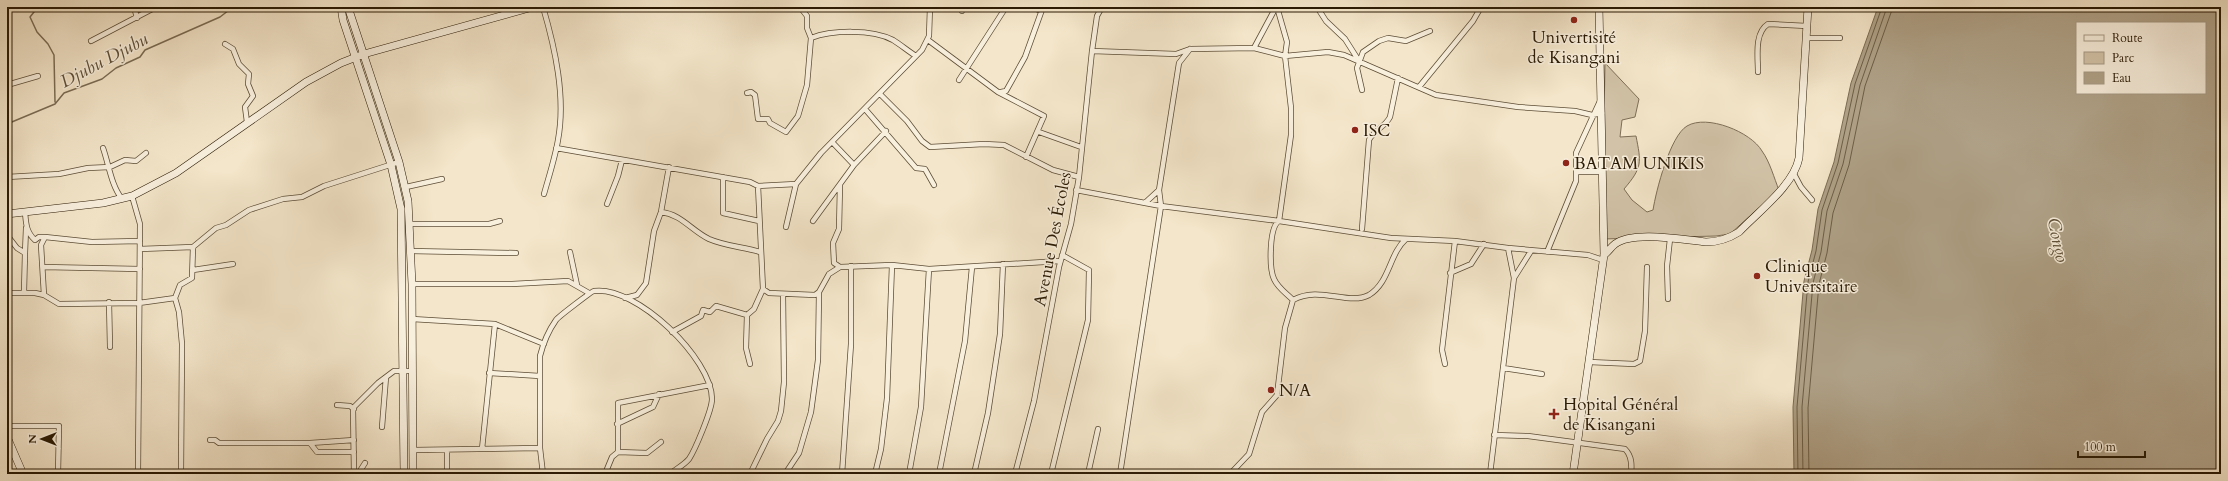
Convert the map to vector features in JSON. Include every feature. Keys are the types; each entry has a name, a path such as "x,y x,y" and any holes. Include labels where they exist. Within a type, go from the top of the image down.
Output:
{"street":[{"path":"134,7 137,18"},
{"path":"91,41 156,7"},
{"path":"341,7 343,20 391,165 398,191 402,222 404,474"},
{"path":"348,7 406,187 410,224 412,284 413,474"},
{"path":"7,214 122,199 132,196 176,173 247,122 326,70 364,54 533,7"},
{"path":"543,7 553,40 559,87 560,116 556,148 544,194"},
{"path":"748,93 751,92 755,95 758,119 768,119 770,123 786,132 798,116 807,85 811,38 807,28 807,16 800,7"},
{"path":"786,227 796,184 822,153 916,56 928,40 930,7"},
{"path":"959,80 1006,7"},
{"path":"1001,92 1006,91 1025,57 1042,9 1032,7"},
{"name":"Avenue Des Écoles","path":"1015,474 1034,400 1060,261 1069,235 1079,177 1092,51 1098,16 1102,7"},
{"path":"1254,48 1276,7"},
{"path":"1276,7 1287,42 1285,56 1291,108 1291,135 1279,221 1275,225 1270,252 1273,277 1278,287 1293,300"},
{"path":"1316,7 1326,20 1345,39 1359,61"},
{"path":"1419,87 1466,30 1481,7"},
{"path":"1573,474 1604,258 1605,239 1599,7"},
{"path":"1605,239 1616,243 1641,237 1711,242 1730,238 1739,232 1794,174 1799,158 1808,7"},
{"path":"1758,72 1759,37 1764,27 1768,24 1807,26"},
{"path":"1362,90 1357,68 1363,52 1379,41 1388,38 1406,41 1430,31"},
{"path":"811,38 824,33 871,34 892,40 916,56"},
{"path":"1806,38 1840,38"},
{"path":"928,40 966,69 1001,92 1043,115 1044,118 1039,132 1026,157"},
{"path":"225,44 234,49 241,67 249,74 248,84 253,96 245,108 247,122"},
{"path":"1092,51 1176,54 1190,49 1254,48 1285,56 1328,52 1344,55 1436,95 1518,107 1575,111 1592,115 1602,113"},
{"path":"1179,63 1190,49"},
{"path":"1120,474 1161,206 1159,190 1179,63 1176,54"},
{"path":"7,85 38,76"},
{"path":"1362,229 1370,140 1372,134 1388,122 1398,78"},
{"path":"880,94 907,121 922,141 930,147 995,144 1004,145 1053,170 1079,177"},
{"path":"1547,252 1576,181 1576,153 1592,115 1602,97"},
{"path":"865,109 916,168 925,169 934,185"},
{"path":"813,222 854,165 886,132"},
{"path":"1039,132 1081,147"},
{"path":"833,143 854,165"},
{"path":"103,148 110,167 115,191 122,199"},
{"path":"556,148 750,182 758,186 796,184"},
{"path":"7,177 59,174 88,168 110,167 125,160 136,161 146,153"},
{"path":"607,204 618,176 622,160"},
{"path":"140,249 193,247 216,228 226,225 249,210 283,200 302,197 324,186 399,162"},
{"path":"625,298 637,295 646,283 654,231 661,212 669,167"},
{"path":"1577,172 1603,172"},
{"path":"1794,174 1801,187 1812,200"},
{"path":"723,177 723,213 759,221"},
{"path":"406,187 442,179"},
{"path":"840,185 839,229 833,243 834,263 840,267"},
{"path":"750,364 746,348 748,315 754,309 763,289 760,252 758,186"},
{"path":"1076,190 1161,206 1279,221 1354,233 1406,239 1455,241 1531,251 1588,255 1604,258"},
{"path":"1146,202 1159,190"},
{"path":"132,196 140,224 138,474"},
{"path":"24,212 26,228 24,292"},
{"path":"661,212 672,213 710,239 727,245 760,252"},
{"path":"410,224 489,224 500,221"},
{"path":"26,228 35,240 39,237 45,237 92,242 140,241"},
{"path":"1354,233 1362,229"},
{"path":"1362,229 1370,235"},
{"path":"7,235 17,248 25,253"},
{"path":"44,295 41,245 45,237"},
{"path":"1293,300 1309,294 1359,297 1370,294 1385,278 1397,248 1406,239"},
{"path":"1668,299 1667,266 1670,239"},
{"path":"1445,364 1442,350 1455,241"},
{"path":"1604,258 1616,243"},
{"path":"1450,273 1464,269 1471,264 1484,244"},
{"path":"181,474 182,344 179,312 175,298 180,285 192,278 193,247"},
{"path":"1490,474 1514,278 1508,248"},
{"path":"410,251 516,253"},
{"path":"1514,278 1531,251"},
{"path":"570,252 577,285"},
{"path":"1051,474 1088,320 1089,270 1062,255"},
{"path":"785,474 799,453 811,412 818,360 819,292 829,274 840,267 851,266 892,265 929,269 1060,261"},
{"path":"193,270 233,264"},
{"path":"974,474 988,413 1000,334 1003,264"},
{"path":"875,474 881,449 887,398 892,265"},
{"path":"842,474 851,344 851,266"},
{"path":"939,474 965,342 972,266"},
{"path":"43,267 140,269"},
{"path":"1590,362 1634,364 1640,361 1645,332 1647,267"},
{"path":"909,474 922,407 929,269"},
{"path":"412,284 512,284 568,281 589,293"},
{"path":"763,289 769,293 783,294 815,295 819,292"},
{"path":"543,474 540,448 540,356 544,344 557,319 567,313 589,293 595,291 625,298 651,311 700,364 710,385 712,400 707,419 689,459 670,474"},
{"path":"7,293 24,292 44,295 59,304 109,302 139,303 175,298"},
{"path":"750,474 767,439 778,421 781,411 784,382 783,294"},
{"path":"1230,474 1249,454 1262,412 1277,395 1285,328 1293,300"},
{"path":"109,302 110,347"},
{"path":"672,332 701,316 703,310 710,312 716,306 748,315"},
{"path":"412,319 495,324 544,344"},
{"path":"482,449 495,324"},
{"path":"1503,368 1542,374"},
{"path":"354,474 354,409 365,395 394,371 412,371"},
{"path":"489,373 540,376"},
{"path":"382,427 386,377"},
{"path":"618,452 618,403 710,385"},
{"path":"617,424 653,407 659,394"},
{"path":"338,405 350,406 354,409"},
{"path":"7,426 59,426 58,474"},
{"path":"1088,474 1098,429"},
{"path":"1494,435 1528,436 1625,449 1629,453 1631,460 1631,474"},
{"path":"7,437 23,474"},
{"path":"210,440 215,440 219,443 310,443 354,440"},
{"path":"605,474 612,457 618,452 647,453 661,442"},
{"path":"310,443 317,452 354,452"},
{"path":"413,450 540,448"},
{"path":"7,449 18,474"},
{"path":"447,450 447,474"},
{"path":"358,474 365,463"}],"green space":[{"path":"1605,63 1639,99 1635,117 1622,120 1620,137 1636,136 1639,152 1639,164 1635,175 1624,189 1632,200 1647,212 1653,210 1657,190 1675,141 1687,126 1696,123 1706,122 1717,124 1728,127 1748,137 1765,155 1779,190 1730,234 1716,236 1602,239"}],"water":[{"name":"Congo","path":"1878,7 2221,7 2221,474 1794,474 1793,407 1804,281 1812,250 1818,209 1834,162 1851,83"}],"waterway":[{"path":"38,7 30,17 37,32 48,44 54,55 55,102"},
{"name":"Djubu Djubu","path":"7,124 55,104 64,93 102,79 116,68 140,57 145,50 220,17 233,7"}],"place":[{"name":"Univertisité de Kisangani","path":"1574,20"},
{"name":"ISC","path":"1355,130"},
{"name":"BATAM UNIKIS","path":"1566,163"},
{"name":"Clinique Universitaire","path":"1757,276"},
{"name":"N/A","path":"1271,390"},
{"name":"Hopital Général de Kisangani","path":"1554,414"}]}
